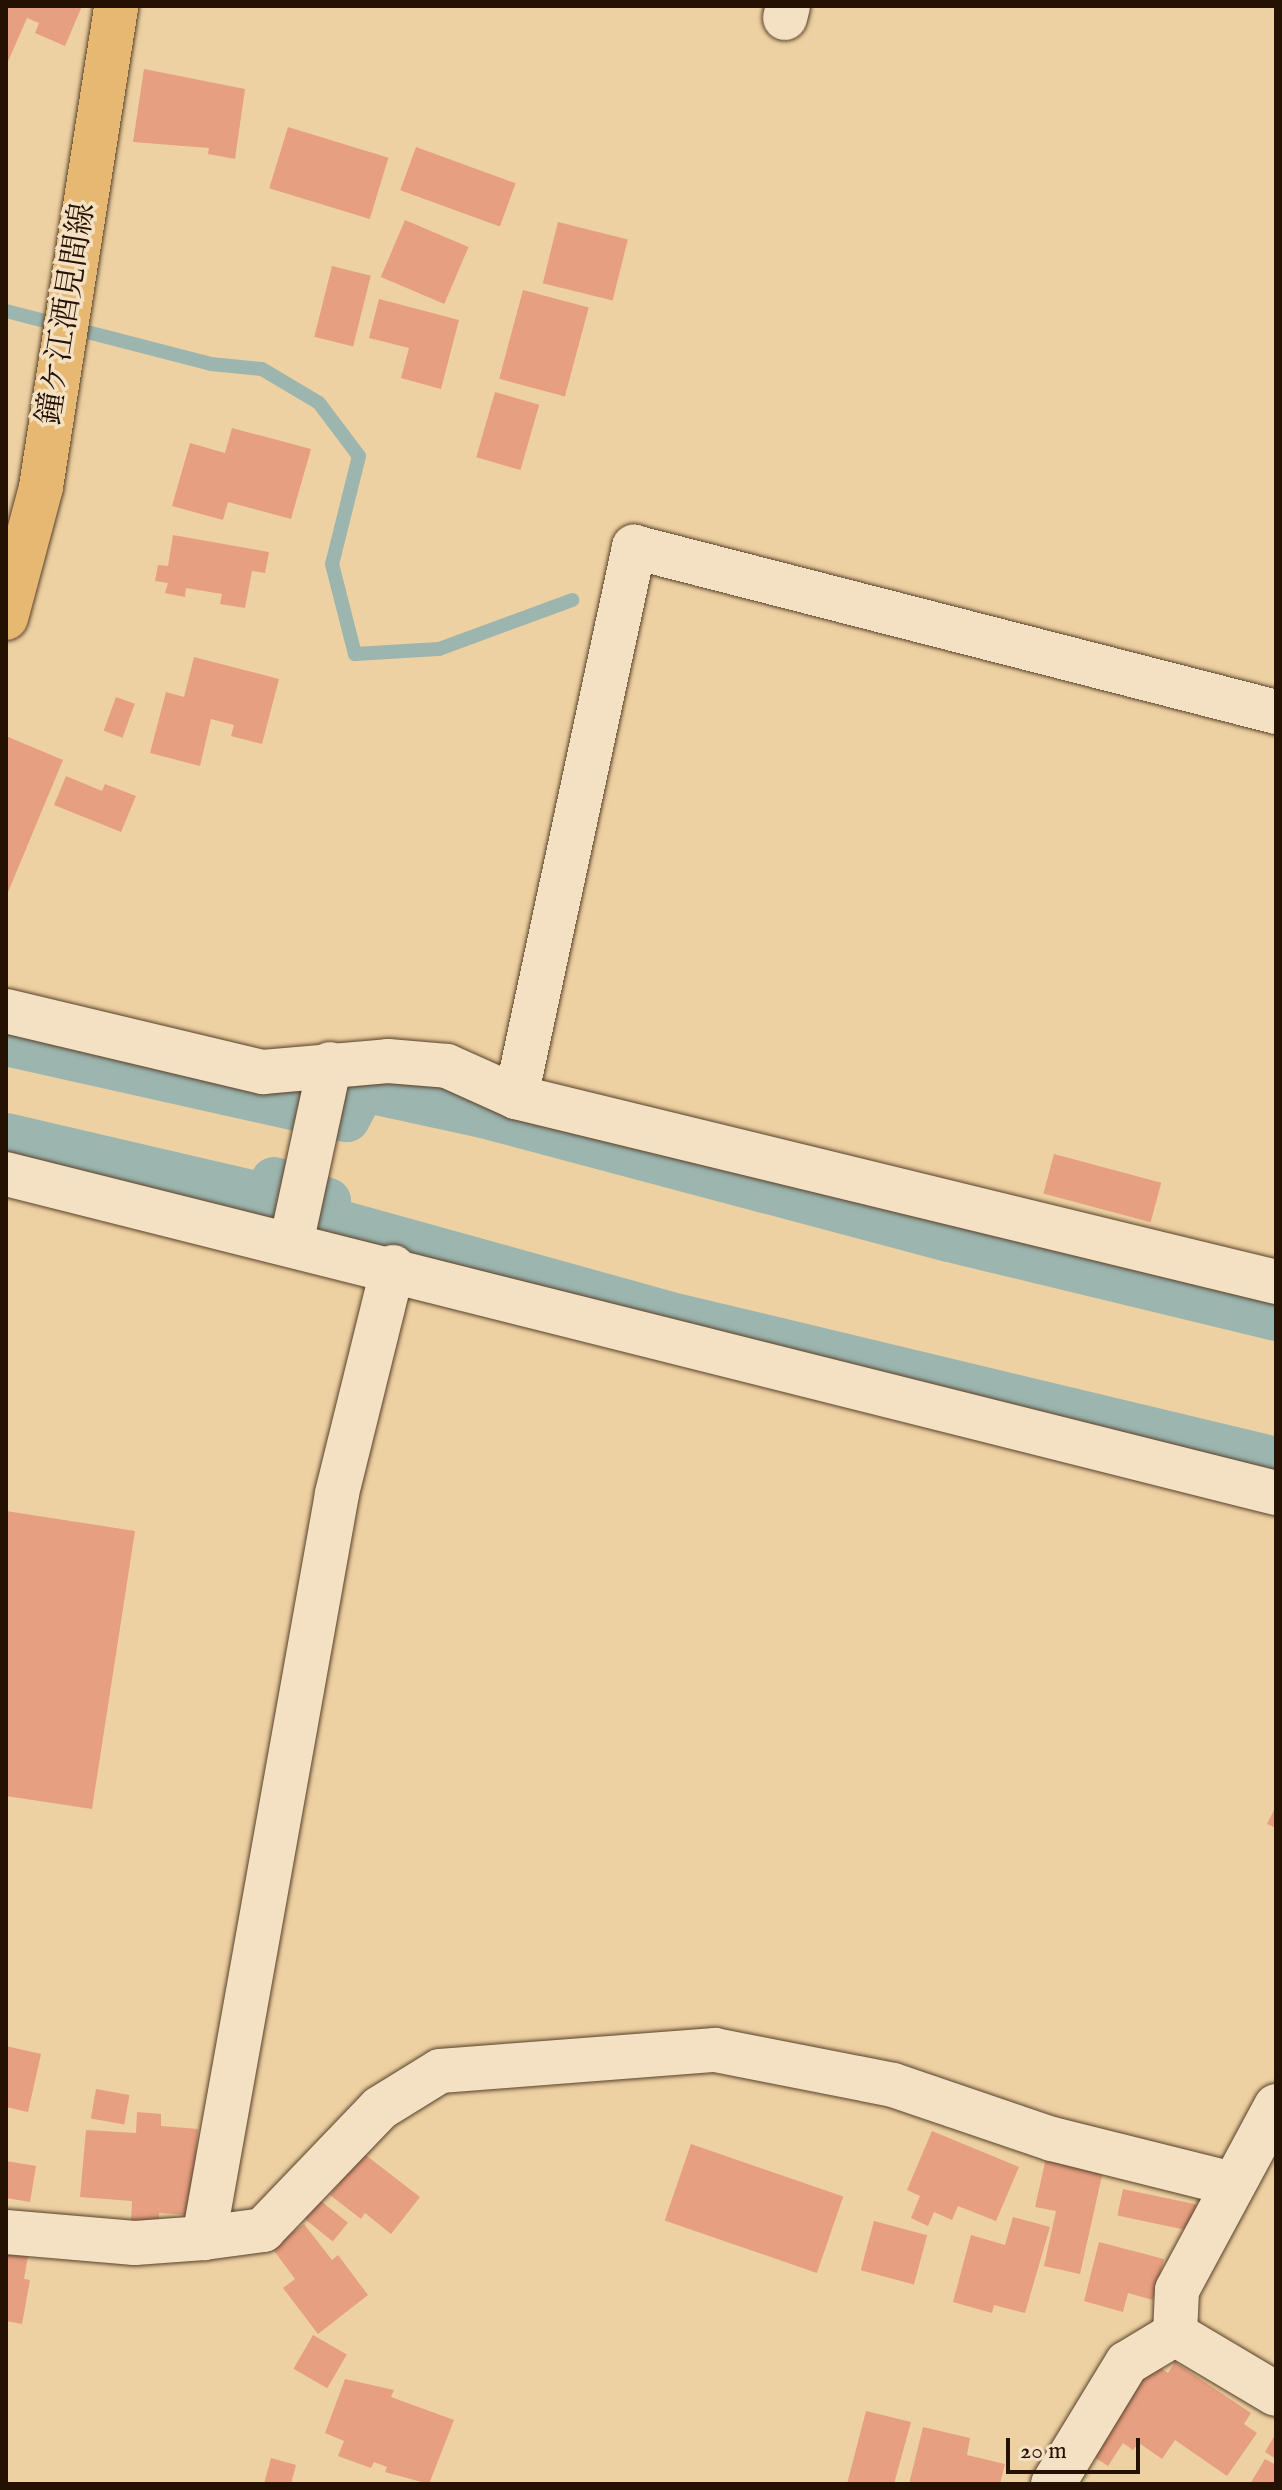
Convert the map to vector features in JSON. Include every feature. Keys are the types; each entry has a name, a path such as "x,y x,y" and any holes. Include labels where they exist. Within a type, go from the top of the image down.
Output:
{"main road":[{"name":"鐘ケ江酒見間線","path":"6,618 41,487 116,6"}],"street":[{"path":"516,1097 634,547 1276,712"},
{"path":"6,1011 263,1072 330,1064 447,1066 516,1097 1276,1282"},
{"path":"291,1244 330,1064"},
{"path":"6,1174 393,1267 1276,1493"},
{"path":"204,2238 337,1494 393,1267"},
{"path":"6,2232 135,2243 263,2230 380,2108 440,2071 715,2050 893,2085 1052,2139 1232,2184"},
{"path":"1175,2334 1177,2290 1276,2106"},
{"path":"1175,2334 1276,2394"},
{"path":"1053,2484 1127,2363 1175,2334"}],"building":[{"path":"6,6 82,6 65,46 35,33 39,23 27,18 6,66"},
{"path":"144,69 245,89 235,159 208,154 209,148 133,142"},
{"path":"288,127 388,158 370,219 269,188"},
{"path":"416,147 516,183 500,226 400,190"},
{"path":"405,220 469,247 444,304 381,277"},
{"path":"558,222 628,239 613,301 543,283"},
{"path":"332,266 371,276 353,347 314,337"},
{"path":"523,290 589,308 565,396 499,379"},
{"path":"379,299 459,320 441,389 401,378 409,348 369,338"},
{"path":"495,392 539,405 520,470 476,457"},
{"path":"232,428 311,449 291,519 228,502 223,520 172,506 190,443 225,453"},
{"path":"173,535 269,552 265,573 252,571 245,608 220,604 222,594 186,588 185,597 165,593 168,583 155,581 158,565 168,566"},
{"path":"194,657 279,679 262,744 231,736 234,725 211,719 200,766 150,753 166,692 184,697"},
{"path":"116,697 135,704 122,738 104,731"},
{"path":"6,736 63,760 6,897"},
{"path":"66,776 102,791 105,784 136,796 121,832 54,805"},
{"path":"1054,1154 1161,1183 1151,1222 1043,1194"},
{"path":"6,1511 135,1531 92,1809 6,1796"},
{"path":"1276,1806 1276,1828 1267,1824"},
{"path":"6,2046 41,2054 28,2112 6,2107"},
{"path":"96,2089 129,2095 124,2124 91,2119"},
{"path":"137,2112 161,2114 161,2126 198,2129 191,2215 159,2213 159,2224 131,2222 132,2201 80,2197 86,2130 136,2133"},
{"path":"932,2131 1019,2167 996,2221 958,2206 952,2220 934,2212 928,2226 911,2218 920,2196 907,2190"},
{"path":"691,2144 843,2196 817,2273 665,2221"},
{"path":"363,2153 420,2197 391,2234 365,2213 361,2219 330,2195"},
{"path":"1046,2158 1103,2171 1080,2274 1044,2266 1056,2211 1035,2207"},
{"path":"6,2161 36,2166 30,2202 6,2198"},
{"path":"1123,2189 1196,2205 1191,2231 1117,2215"},
{"path":"316,2197 348,2223 333,2241 301,2216"},
{"path":"1013,2217 1050,2227 1025,2313 994,2305 992,2313 953,2302 971,2235 1005,2245"},
{"path":"874,2221 927,2235 914,2284 861,2270"},
{"path":"304,2224 332,2260 338,2255 368,2295 318,2334 283,2288 295,2279 272,2248"},
{"path":"1099,2242 1164,2259 1153,2300 1128,2293 1123,2312 1084,2301"},
{"path":"6,2252 28,2256 24,2279 30,2280 22,2324 6,2321"},
{"path":"313,2335 347,2354 327,2388 294,2369"},
{"path":"1149,2360 1168,2373 1175,2362 1251,2413 1244,2424 1257,2433 1227,2476 1175,2440 1162,2459 1139,2443 1133,2450 1123,2443 1108,2466 1086,2452"},
{"path":"345,2379 394,2390 391,2397 454,2420 429,2484 385,2472 387,2467 374,2462 371,2468 338,2456 344,2441 325,2433"},
{"path":"866,2411 911,2422 894,2484 847,2484"},
{"path":"923,2427 970,2438 967,2455 1005,2464 1000,2484 909,2484"},
{"path":"1276,2433 1276,2459 1265,2452"},
{"path":"271,2458 296,2465 291,2484 264,2484"},
{"path":"1265,2459 1276,2465 1276,2484 1250,2484"}],"waterway":[{"path":"6,311 211,364 262,369 319,403 359,456 332,564 355,654 439,649 572,600"},
{"path":"6,1043 347,1119 363,1089 479,1114 949,1239 1276,1318"},
{"path":"6,1136 263,1196 274,1180 328,1201 329,1220 667,1314 1276,1460"}]}
